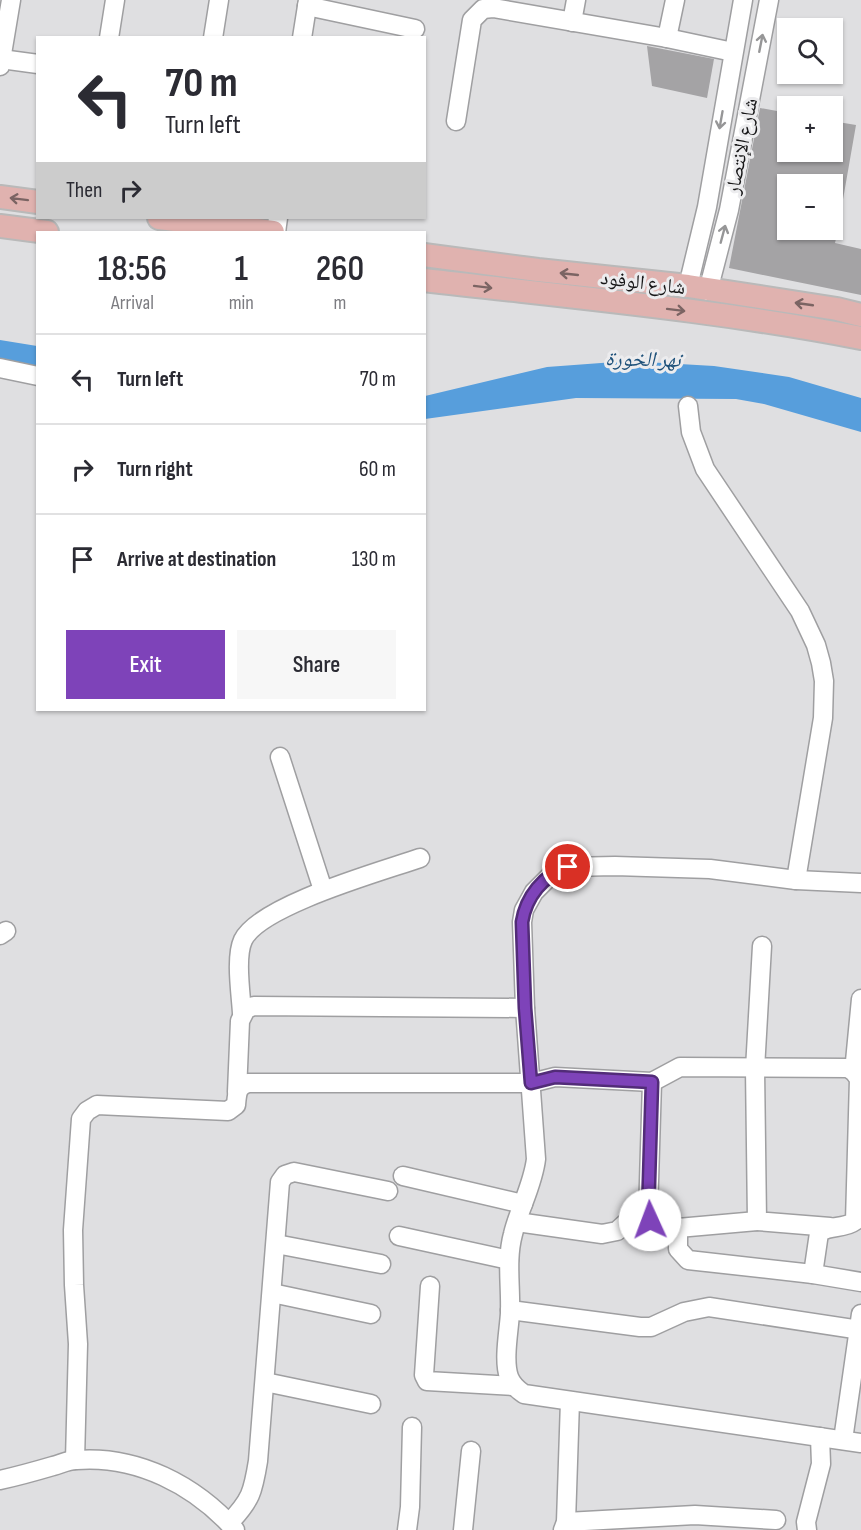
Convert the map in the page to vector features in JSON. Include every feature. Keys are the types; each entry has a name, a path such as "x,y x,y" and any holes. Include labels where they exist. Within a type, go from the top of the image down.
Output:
{"main road":[{"path":"0,197 36,202"},
{"path":"167,219 267,231"},
{"path":"0,226 39,231"},
{"name":"شارع الوفود","path":"426,255 698,289 837,309 861,315"},
{"name":"شارع الوفود","path":"426,280 698,313 861,338"}],"street":[{"path":"11,0 1,62 36,64"},
{"path":"109,36 114,0"},
{"path":"213,36 219,0"},
{"path":"572,22 576,0"},
{"path":"667,38 675,0"},
{"name":"شارع الإنتصار","path":"698,289 707,207 743,0"},
{"name":"شارع الإنتصار","path":"698,289 729,210 769,0"},
{"path":"302,36 307,3 415,29"},
{"path":"456,121 471,25 478,11 493,8 667,38 733,52"},
{"path":"707,207 729,210"},
{"path":"0,368 36,376"},
{"path":"688,406 693,439 705,469 800,611 816,645 821,663 824,681 823,718 796,880"},
{"path":"280,757 323,890"},
{"path":"75,1460 78,1344 73,1230 81,1119 87,1111 97,1105 228,1111 236,1105 242,1013 240,951 243,939 261,921 323,890 420,858"},
{"path":"510,1310 640,1327 651,1326 684,1312 709,1307 860,1324 852,1442 524,1394 514,1386 509,1377 507,1352 510,1310 509,1260 513,1232 534,1174 536,1159 525,1008 522,922 524,910 534,892 555,871 568,867 710,869 796,880 861,883"},
{"path":"757,1221 755,1069 762,946"},
{"path":"854,1072 861,999"},
{"path":"242,1013 254,1006 525,1008"},
{"path":"237,1092 242,1085 248,1083 531,1083 555,1077 652,1082 680,1067 848,1068 859,1079 859,1171 855,1221 843,1227 757,1221 678,1227 654,1224 648,1214 652,1082"},
{"path":"0,1480 75,1460 113,1461 144,1468 174,1480 200,1497 232,1527 253,1491 258,1461 280,1182 285,1175 294,1172 388,1191"},
{"path":"403,1176 523,1204"},
{"path":"517,1222 602,1234 617,1231 628,1221 648,1214"},
{"path":"678,1227 678,1249 688,1260 813,1274 861,1282"},
{"path":"813,1274 819,1233 830,1227"},
{"path":"399,1236 509,1260"},
{"path":"276,1244 381,1264"},
{"path":"430,1286 424,1375 427,1381 514,1386"},
{"path":"272,1293 371,1314"},
{"path":"265,1382 371,1404"},
{"path":"570,1401 565,1526 695,1515 776,1520"},
{"path":"407,1530 410,1507 412,1427"},
{"path":"807,1530 806,1522 821,1464 820,1437"},
{"path":"463,1530 471,1451"}],"water":[{"path":"0,340 36,346 36,369 0,363"},
{"name":"نهر الخورة","path":"628,361 714,366 789,377 861,398 861,432 764,404 736,399 576,398 426,419 426,396 547,367"}],"building":[{"path":"647,46 714,59 707,98 652,86"},
{"path":"760,108 777,111 777,162 843,162 843,123 856,125 843,199 843,174 777,174 777,240 836,240 835,243 861,249 861,295 729,268"}],"route":[{"path":"568,867 555,871 546,879 534,892 524,910 522,922 525,1008 531,1083 555,1077 652,1082 648,1214 650,1220"}]}
